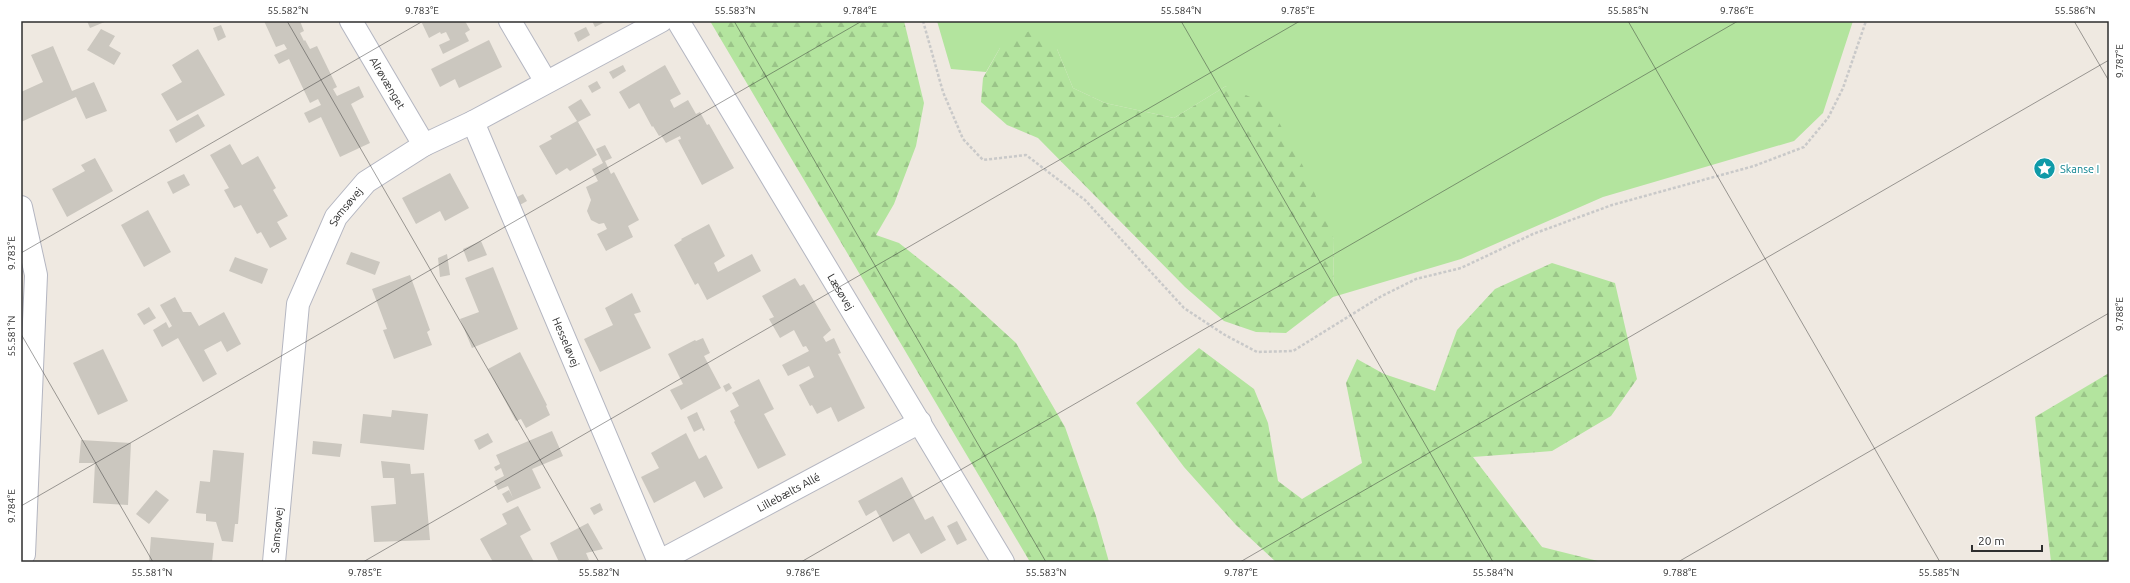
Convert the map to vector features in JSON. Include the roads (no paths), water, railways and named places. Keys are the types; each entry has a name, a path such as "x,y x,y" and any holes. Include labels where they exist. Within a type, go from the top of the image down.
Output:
{"street":[{"name":"Alrøvænget","path":"351,21 424,146"},
{"path":"510,21 546,82"},
{"name":"Samsøvej","path":"274,562 298,304 336,217 366,182 424,146 661,21"},
{"name":"Læsøvej","path":"678,21 1003,562"},
{"name":"Hesseløvej","path":"472,122 659,562"},
{"path":"21,207 36,275 27,556"},
{"name":"Lillebælts Allé","path":"659,562 920,422"}],"place":[{"name":"Skanse I","path":"2045,169"}]}
